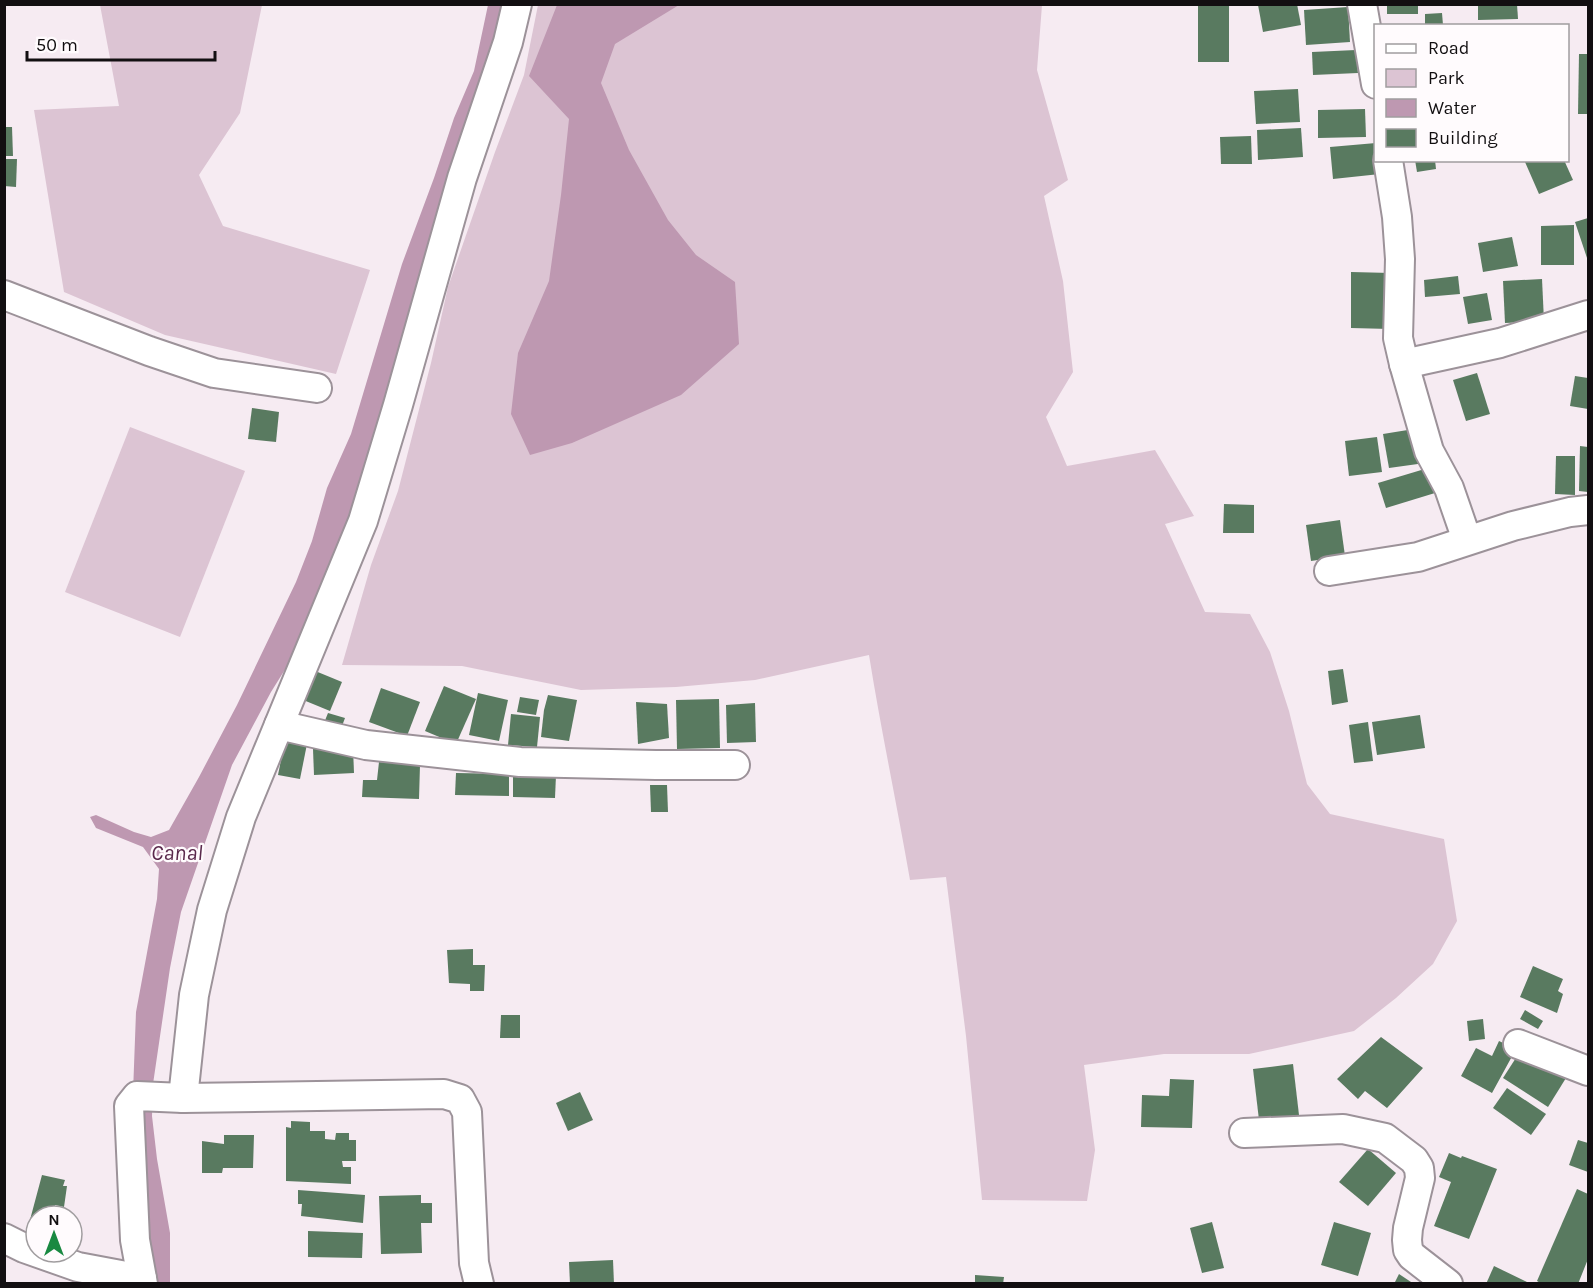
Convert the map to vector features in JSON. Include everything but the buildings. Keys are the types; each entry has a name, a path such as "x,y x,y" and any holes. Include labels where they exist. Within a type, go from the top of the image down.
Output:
{"street":[{"path":"161,1097 194,995 212,910 241,817 363,520 462,178 508,42 517,4"},
{"path":"1362,4 1374,73"},
{"path":"1388,162 1397,217 1400,259 1398,338 1429,451 1449,488 1467,540"},
{"path":"4,295 149,351 214,373 317,388"},
{"path":"1404,364 1500,343 1588,315"},
{"path":"1329,571 1418,557 1513,525 1588,510"},
{"path":"279,725 366,745 520,762 735,765"},
{"path":"1518,1044 1588,1071"},
{"path":"4,1238 24,1248 78,1267 143,1281 135,1240 129,1106 161,1097 444,1094 460,1099 467,1112 474,1263 478,1284"},
{"path":"1244,1133 1343,1129 1385,1138 1414,1160 1419,1168 1420,1178 1408,1228 1408,1250 1412,1256 1448,1284"}],"green space":[{"path":"100,5 262,5 240,113 199,175 223,226 370,270 336,374 165,335 64,292 34,110 119,106"},
{"path":"538,5 1042,5 1037,70 1068,180 1044,196 1063,281 1073,372 1046,417 1067,466 1155,450 1194,516 1165,524 1205,612 1250,614 1270,652 1289,711 1307,784 1330,814 1444,839 1457,921 1433,964 1396,998 1354,1031 1249,1054 1164,1054 1084,1065 1095,1150 1087,1201 982,1200 966,1036 946,877 910,880 869,655 755,680 676,687 581,690 462,666 342,665 371,565 398,491 448,287 524,75"},
{"path":"130,427 245,471 180,637 65,592"}],"water":[{"name":"Canal","path":"488,5 507,5 366,480 301,644 271,692 232,765 181,912 170,968 153,1084 152,1116 170,1233 170,1283 141,1283 133,1093 136,1012 157,899 159,869 143,847 96,828 90,817 96,815 151,837 169,830 237,705 296,582 312,541 327,488 351,434 402,264 454,118 474,71"},
{"path":"557,5 679,5 615,44 601,83 629,150 668,220 696,255 735,282 739,344 681,395 572,443 530,455 511,414 518,353 549,281 569,119 529,76"}]}
